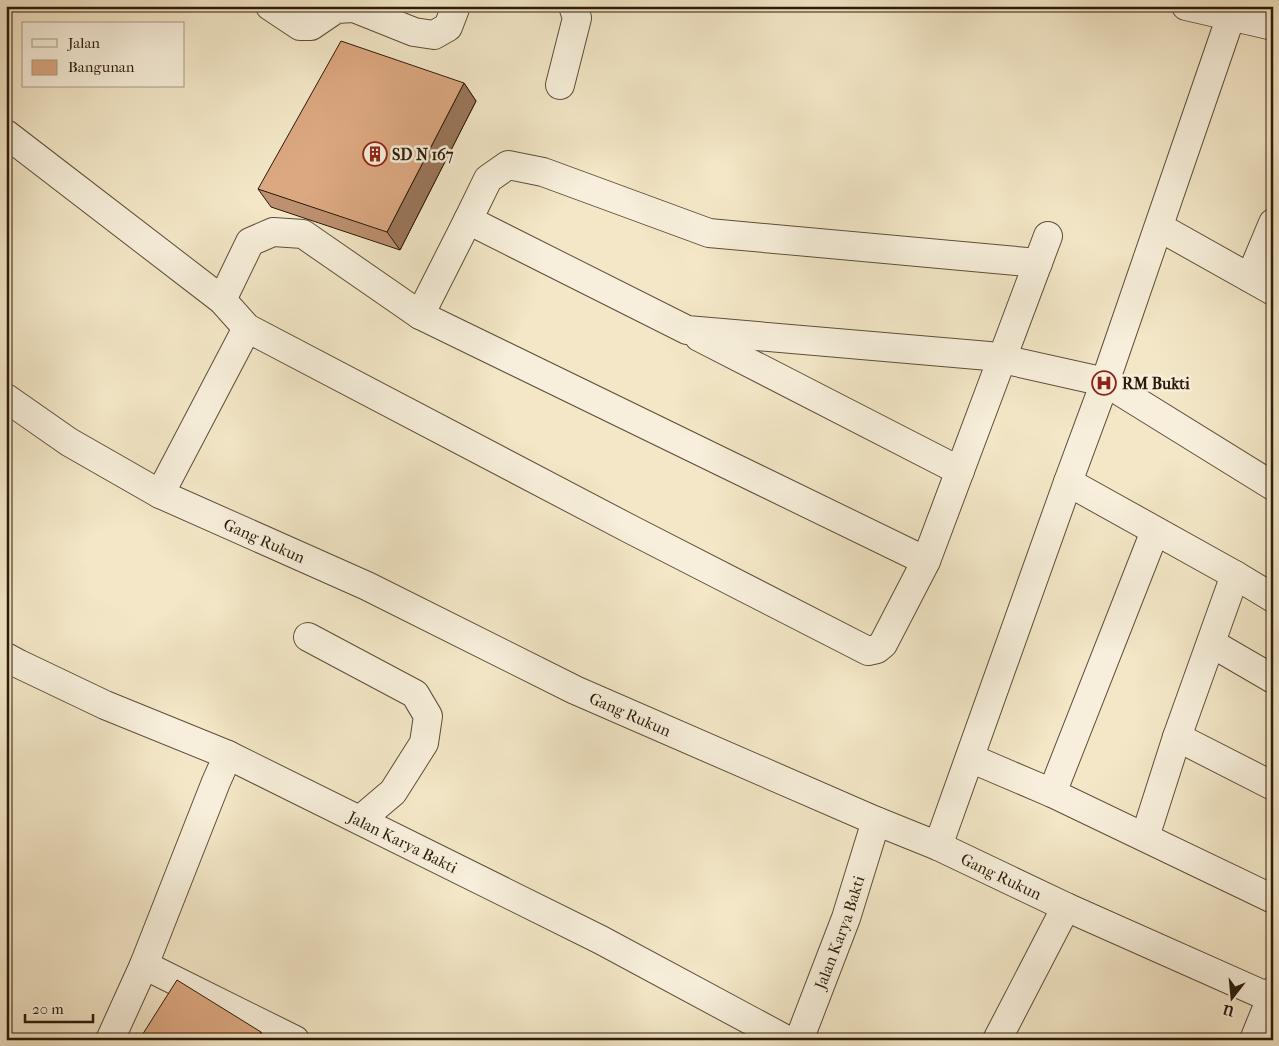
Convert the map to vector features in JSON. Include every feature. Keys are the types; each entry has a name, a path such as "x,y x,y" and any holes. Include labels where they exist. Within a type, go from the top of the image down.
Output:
{"street":[{"path":"270,6 300,26 311,26 336,9 354,8 414,32 434,36 448,27 456,6"},
{"path":"560,85 577,18 573,6"},
{"path":"938,846 1068,482 1106,382 1158,227 1207,10 1273,26"},
{"path":"6,134 222,300 247,328 868,651 877,649 883,644 926,561 1048,236"},
{"path":"420,315 488,179 508,165 543,172 708,233 1038,263"},
{"path":"468,220 687,330 960,472"},
{"path":"1158,227 1261,284 1273,223"},
{"path":"222,300 250,242 273,232 303,234 420,315 926,561"},
{"path":"160,494 247,328"},
{"path":"687,330 989,356 1106,382 1273,486"},
{"name":"Gang Rukun","path":"6,398 69,442 160,494 367,586 575,690 876,821 938,846 1066,907 1272,996"},
{"path":"1068,482 1273,598"},
{"path":"1052,793 1155,530"},
{"path":"1145,837 1177,737 1235,575"},
{"path":"308,637 415,694 428,716 424,743 393,792 360,820"},
{"path":"1211,643 1273,679"},
{"name":"Jalan Karya Bakti","path":"6,657 105,704 228,755 601,940 785,1039 793,1040 801,1035 846,918 876,821"},
{"path":"1177,737 1273,786"},
{"path":"110,1040 144,965 228,755"},
{"path":"970,758 1052,793 1273,899"},
{"path":"997,1040 1066,907"},
{"path":"144,965 295,1040"},
{"path":"1254,1040 1272,996"}],"building":[{"name":"SD N 167","path":"341,41 464,83 387,232 258,189"},
{"path":"177,980 261,1032 256,1040 139,1040"}],"place":[{"name":"SD N 167","path":"375,154"},
{"name":"RM Bukti","path":"1104,383"}]}
